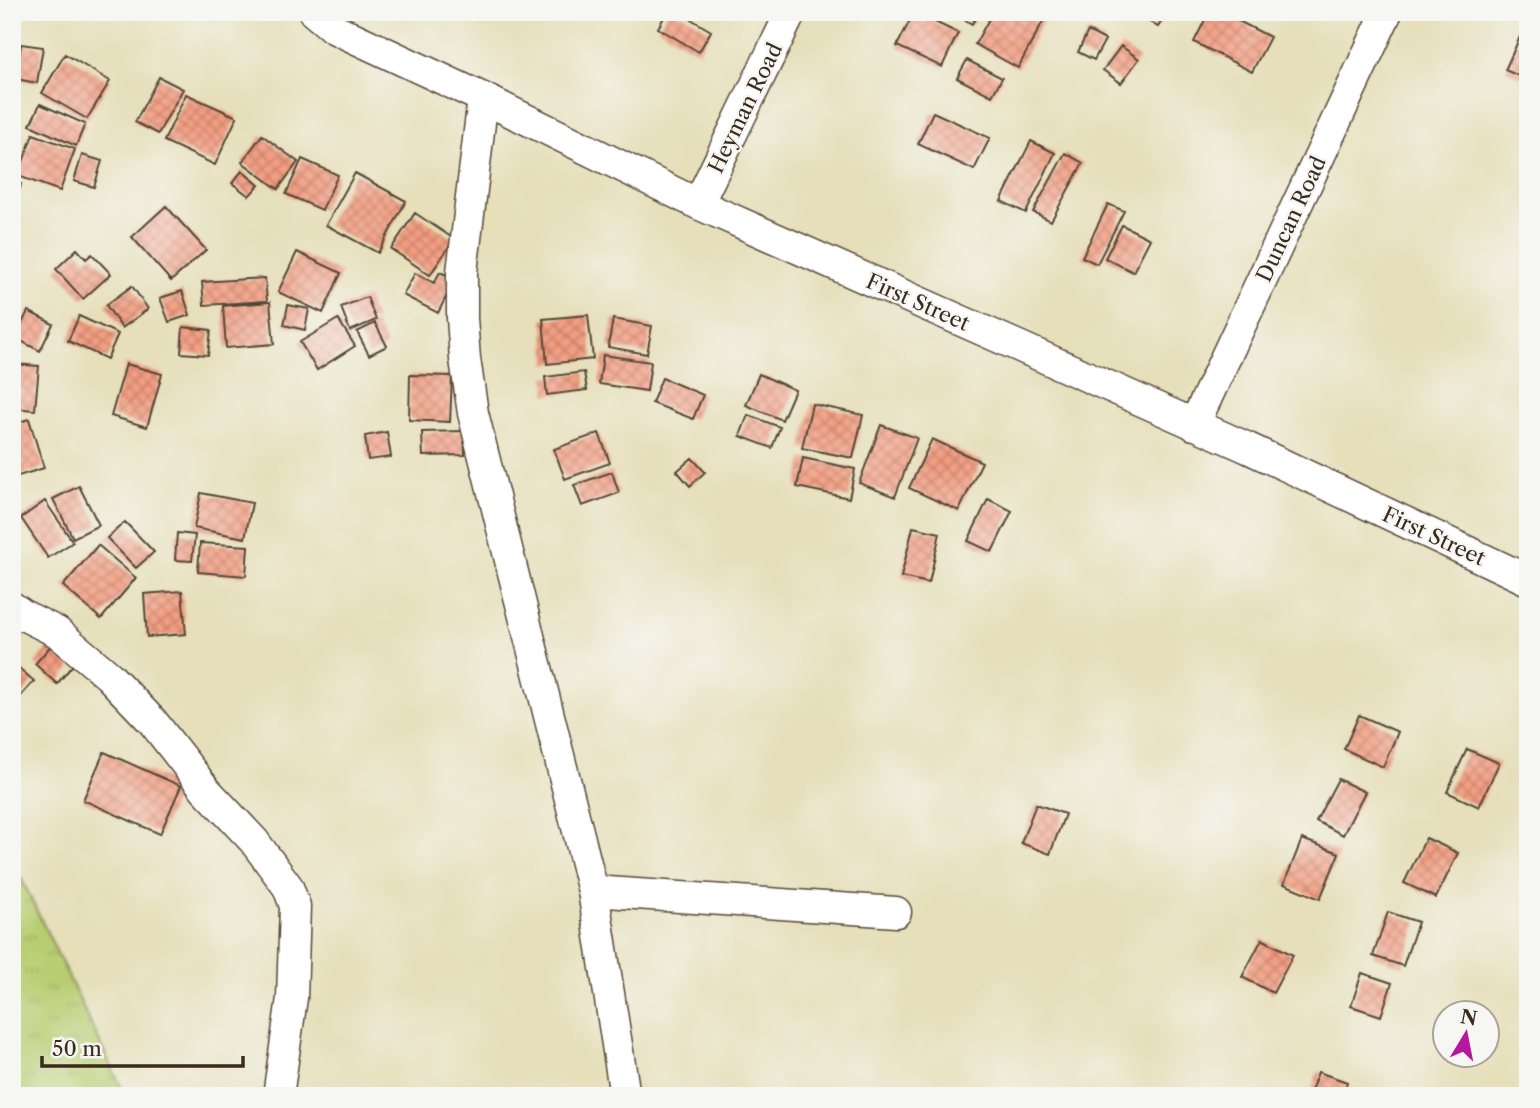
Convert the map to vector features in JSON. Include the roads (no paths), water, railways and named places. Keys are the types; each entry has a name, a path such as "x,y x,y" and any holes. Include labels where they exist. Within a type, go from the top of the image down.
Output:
{"street":[{"name":"First Street","path":"314,12 333,29 483,98 698,204 1248,448 1528,580"},
{"name":"Heyman Road","path":"698,204 791,12"},
{"name":"Duncan Road","path":"1194,425 1387,12"},
{"path":"483,98 462,272 462,318 472,413 593,891 625,1096"},
{"path":"12,607 57,632 136,704 206,790 254,841 288,887 295,906 292,998 278,1096"},
{"path":"593,891 896,912"}]}
